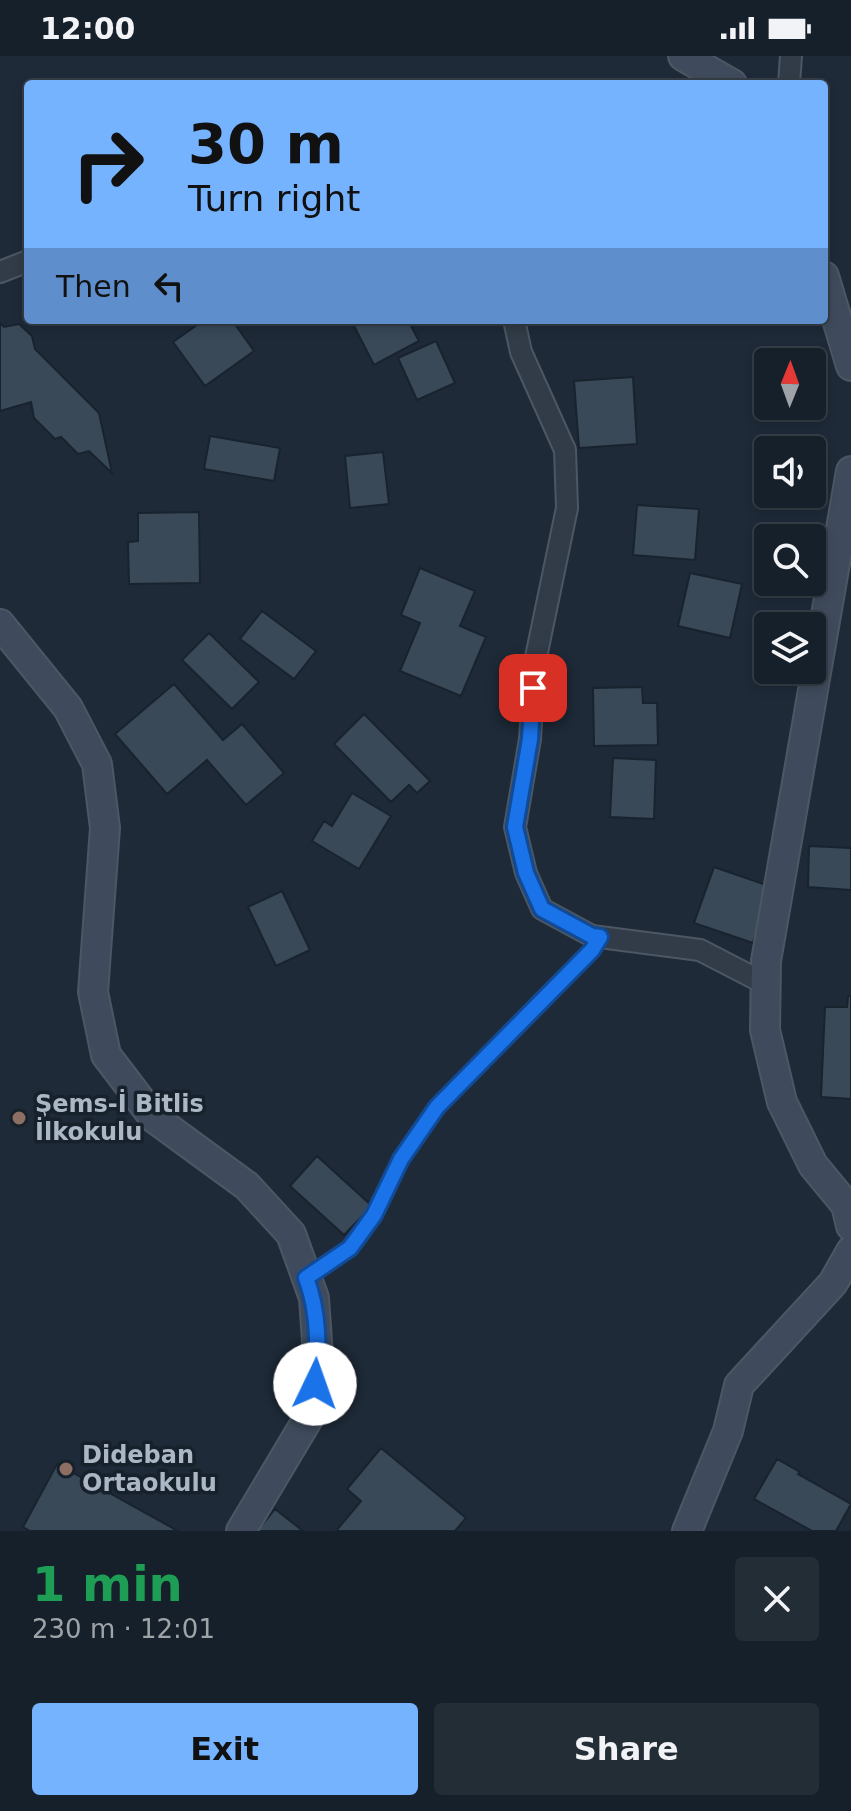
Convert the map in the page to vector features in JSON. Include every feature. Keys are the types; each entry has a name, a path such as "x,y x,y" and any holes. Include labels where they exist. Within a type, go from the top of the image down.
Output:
{"street":[{"path":"683,56 723,80"},
{"path":"789,80 791,56"},
{"path":"0,272 24,263"},
{"path":"828,289 851,366"},
{"path":"515,324 521,352 565,450 567,508 535,662 530,739 515,827 526,873 542,909 592,936 700,950 766,984"},
{"path":"851,471 766,961 765,1030 782,1102 813,1165 846,1205 851,1226"},
{"path":"0,624 68,708 97,764 105,828 93,992 106,1055 154,1118 247,1186 291,1234 314,1298 318,1356 312,1412 241,1531"},
{"path":"687,1531 728,1431 739,1385 833,1283 851,1251"}],"lane":[{"path":"306,1278 350,1248 374,1215 401,1159 437,1107 592,950 600,937"}],"building":[{"path":"0,323 4,327 19,324 32,336 35,349 99,413 112,473 89,451 78,454 61,437 55,439 34,418 31,402 0,411"},
{"path":"198,324 235,324 254,351 205,386 173,342"},
{"path":"353,324 410,324 419,341 374,365"},
{"path":"436,341 455,383 417,400 398,358"},
{"path":"633,377 637,444 579,448 574,381"},
{"path":"210,436 280,448 274,481 204,469"},
{"path":"383,452 389,504 350,508 345,456"},
{"path":"637,505 699,509 695,560 633,555"},
{"path":"199,512 200,583 129,584 128,542 138,541 138,513"},
{"path":"420,568 475,591 460,626 486,637 461,696 400,671 420,623 401,615"},
{"path":"690,573 742,584 730,638 678,626"},
{"path":"262,611 316,651 294,679 240,639"},
{"path":"209,633 259,682 232,709 182,660"},
{"path":"174,684 223,740 242,724 284,773 246,805 207,760 167,794 115,734"},
{"path":"642,687 643,703 657,703 658,745 594,746 593,688"},
{"path":"364,714 430,781 417,793 409,785 391,802 334,744"},
{"path":"613,758 656,760 654,819 610,817"},
{"path":"352,793 391,816 359,869 312,841 324,821 332,826"},
{"path":"809,846 851,848 851,890 808,887"},
{"path":"714,867 772,887 753,943 694,923"},
{"path":"282,891 310,950 276,966 248,907"},
{"path":"848,996 851,996 851,1099 821,1097 825,1007 847,1007"},
{"path":"317,1156 372,1206 344,1235 290,1186"},
{"path":"381,1448 466,1518 455,1531 336,1531 361,1501 347,1489"},
{"path":"777,1459 851,1504 836,1531 812,1531 754,1499"},
{"path":"57,1464 178,1531 30,1531 23,1527"},
{"path":"275,1509 303,1531 257,1531"}],"place":[{"name":"Şems-İ Bitlis İlkokulu","path":"19,1118"},
{"name":"Dideban Ortaokulu","path":"66,1469"}],"route":[{"path":"315,1384 318,1356 314,1298 306,1278 350,1248 374,1215 401,1159 437,1107 592,950 600,937 592,936 542,909 526,873 515,827 530,739 533,688"}]}
